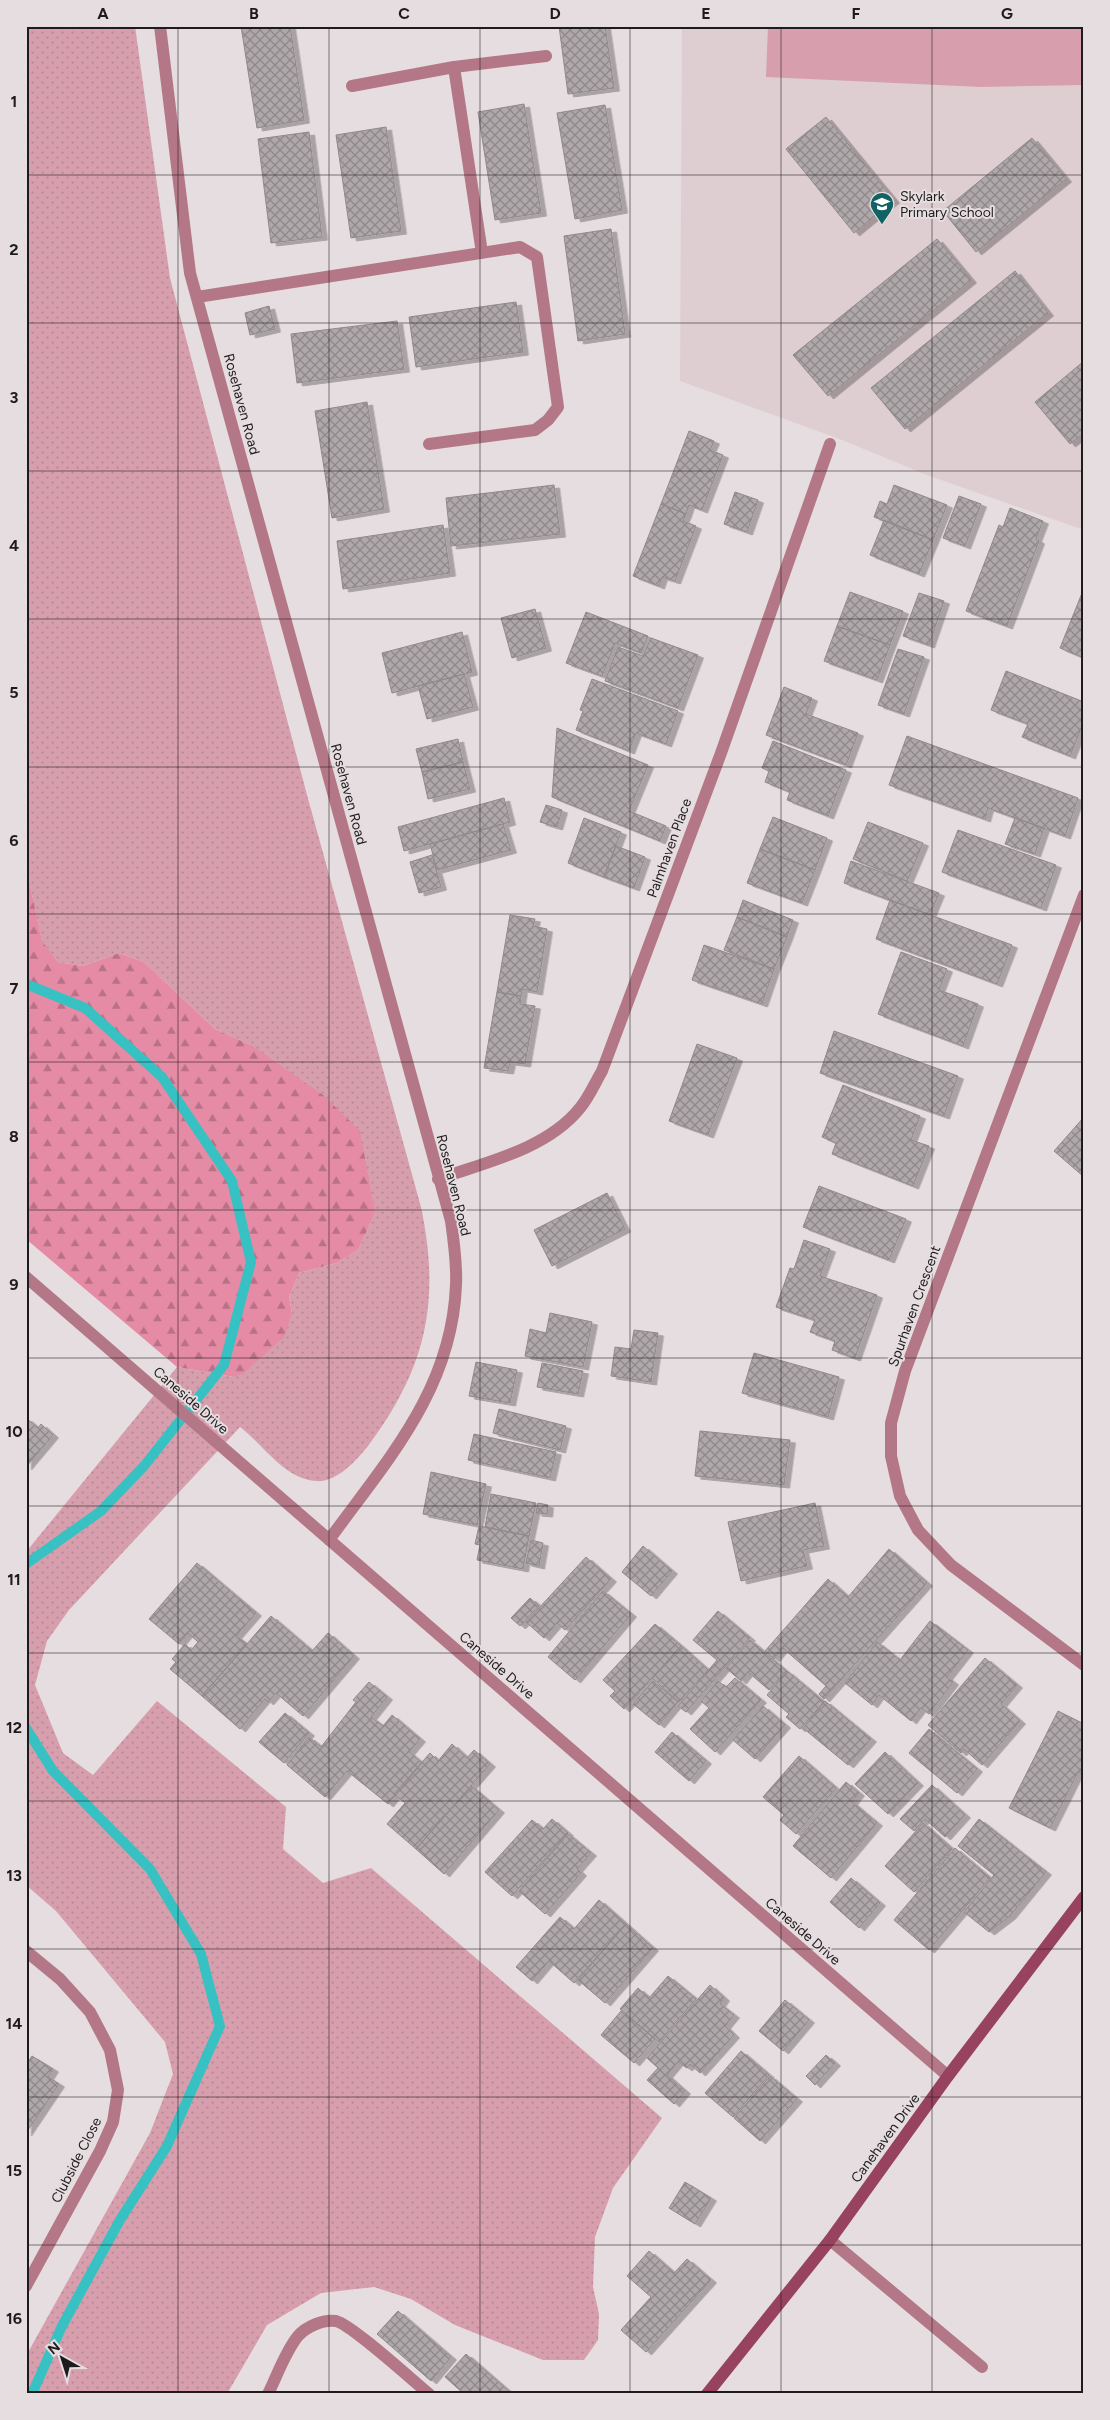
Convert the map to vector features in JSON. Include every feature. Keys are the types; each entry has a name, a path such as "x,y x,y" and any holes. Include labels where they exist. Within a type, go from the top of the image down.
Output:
{"street":[{"name":"Rosehaven Road","path":"160,26 190,273 450,1221 455,1252 454,1316 436,1380 421,1410 329,1540"},
{"path":"352,86 454,67 546,56"},
{"path":"454,67 482,253"},
{"path":"197,297 520,247 537,257 558,407 548,420 534,430 429,444"},
{"name":"Palmhaven Place","path":"438,1179 516,1152 552,1133 580,1108 602,1071 721,753 830,444"},
{"name":"Spurhaven Crescent","path":"1084,895 905,1371 891,1424 891,1456 900,1496 918,1530 951,1565 1084,1666"},
{"name":"Caneside Drive","path":"26,1277 948,2076"},
{"name":"Canehaven Drive","path":"707,2394 830,2240 948,2076 1084,1897"},
{"name":"Clubside Close","path":"26,1950 60,1979 90,2012 110,2050 118,2090 113,2122 26,2286"},
{"path":"830,2240 982,2367"},
{"path":"268,2394 298,2337 313,2325 336,2321 360,2337 429,2394"}],"shaded area":[{"path":"26,26 135,26 170,278 307,795 421,1207 427,1241 429,1273 428,1304 424,1333 416,1361 404,1389 388,1417 358,1458 345,1470 331,1478 323,1481 305,1479 284,1468 240,1427 69,1610 47,1641 35,1685 63,1753 93,1775 157,1701 286,1807 283,1849 323,1883 371,1868 662,2118 613,2188 595,2237 593,2287 599,2314 598,2340 584,2360 543,2360 455,2325 411,2299 374,2287 321,2293 267,2325 227,2394 26,2394 26,2356 150,2133 173,2074 165,2042 56,1911 26,1885 26,1552 177,1367 234,1377 292,1313 289,1297 299,1273 337,1263 358,1250 375,1213 251,1045 215,1029 144,962 119,953 83,966 58,962 42,942 26,866"},
{"name":"Skylark Primary School","path":"682,26 1084,26 1084,530 927,475 842,440 680,381"},
{"path":"768,26 1084,26 1084,85 981,87 766,77"}],"green space":[{"path":"26,866 42,941 58,962 83,966 119,953 144,962 215,1029 251,1045 323,1095 360,1131 375,1213 358,1250 337,1263 299,1273 289,1297 292,1313 284,1337 245,1372 234,1377 177,1367 26,1239"}],"building":[{"path":"241,26 290,26 304,120 257,128"},
{"path":"559,26 605,26 614,88 568,94"},
{"path":"524,104 541,213 495,220 478,112"},
{"path":"605,105 622,210 575,219 557,113"},
{"path":"826,117 894,200 854,233 786,149"},
{"path":"386,127 401,231 351,238 336,135"},
{"path":"309,132 322,237 271,243 258,139"},
{"path":"1032,138 1066,179 976,252 943,211"},
{"path":"611,229 625,334 578,341 564,236"},
{"path":"937,239 971,280 828,396 793,355"},
{"path":"1015,271 1048,313 905,429 871,388"},
{"path":"516,302 523,352 416,367 409,317"},
{"path":"269,306 275,329 250,335 245,313"},
{"path":"397,321 404,369 297,383 291,334"},
{"path":"1084,361 1084,433 1070,444 1035,402"},
{"path":"367,402 384,509 332,518 315,411"},
{"path":"689,431 714,441 710,450 723,455 702,510 689,505 686,514 661,504"},
{"path":"554,485 560,534 451,546 446,498"},
{"path":"894,485 947,505 933,540 874,517 880,501 887,504"},
{"path":"735,492 758,500 747,532 724,524"},
{"path":"959,496 981,504 965,546 943,538"},
{"path":"661,504 686,514 683,521 696,526 675,581 662,577 659,586 633,576"},
{"path":"1010,508 1043,521 1036,539 1039,541 1007,626 966,611 999,525 1003,527"},
{"path":"884,520 933,540 919,574 870,555"},
{"path":"443,525 450,573 343,589 337,541"},
{"path":"1084,588 1084,658 1060,648"},
{"path":"850,592 903,611 890,645 837,626"},
{"path":"919,593 944,601 929,645 903,636"},
{"path":"535,609 546,648 512,658 501,618"},
{"path":"586,612 648,636 641,653 615,643 602,676 566,663"},
{"path":"837,626 890,645 877,680 824,661"},
{"path":"462,632 472,672 392,693 382,653"},
{"path":"651,638 698,655 678,708 605,681 618,647 643,656"},
{"path":"898,649 924,657 904,714 878,705"},
{"path":"1006,671 1084,702 1084,721 1070,756 1022,737 1028,724 991,710"},
{"path":"464,674 473,707 427,719 418,686"},
{"path":"592,679 678,711 666,744 636,733 629,751 576,730 583,711 580,710"},
{"path":"784,687 812,698 806,714 858,733 846,765 766,735"},
{"path":"557,728 648,765 629,811 666,826 660,841 552,797"},
{"path":"907,736 1078,798 1065,836 988,808 985,819 889,785"},
{"path":"458,739 463,762 422,772 416,749"},
{"path":"773,741 846,770 828,816 787,800 790,792 765,782 769,771 762,768"},
{"path":"463,762 470,789 428,799 422,772"},
{"path":"504,798 510,822 404,851 398,827"},
{"path":"546,805 562,810 557,827 540,822"},
{"path":"773,817 827,838 815,870 760,849"},
{"path":"584,818 621,832 604,877 568,863"},
{"path":"1015,818 1044,828 1035,854 1005,844"},
{"path":"868,822 923,843 907,881 853,859"},
{"path":"503,824 511,850 437,870 430,844"},
{"path":"958,830 1056,865 1041,908 942,872"},
{"path":"616,846 645,857 634,888 604,877"},
{"path":"760,849 815,870 802,903 747,883"},
{"path":"432,855 441,887 419,893 410,862"},
{"path":"851,861 939,893 930,915 844,883"},
{"path":"743,900 793,920 787,937 737,917"},
{"path":"890,900 1012,945 997,984 876,939"},
{"path":"510,915 535,919 533,926 547,929 537,992 522,989 521,996 497,992"},
{"path":"737,917 787,937 774,969 724,950"},
{"path":"704,945 774,969 762,1004 692,980"},
{"path":"901,952 947,969 939,990 978,1004 963,1046 878,1014"},
{"path":"497,992 521,996 520,1004 535,1006 525,1064 510,1062 508,1071 484,1068"},
{"path":"834,1031 958,1076 944,1116 820,1073"},
{"path":"697,1044 737,1058 708,1135 669,1121"},
{"path":"843,1085 920,1116 911,1140 929,1146 913,1186 832,1154 836,1143 822,1137"},
{"path":"1084,1117 1084,1177 1054,1151"},
{"path":"819,1186 906,1219 889,1260 803,1227"},
{"path":"607,1193 625,1229 552,1266 534,1230"},
{"path":"804,1240 830,1249 820,1276 877,1295 855,1358 832,1350 835,1341 810,1332 815,1320 776,1307 790,1268 794,1269"},
{"path":"550,1313 592,1322 583,1367 525,1356 530,1329 546,1333"},
{"path":"634,1330 658,1333 651,1382 611,1376 615,1347 631,1349"},
{"path":"754,1353 839,1377 828,1417 742,1393"},
{"path":"476,1362 517,1370 510,1403 469,1396"},
{"path":"542,1363 583,1371 578,1394 537,1387"},
{"path":"499,1409 566,1426 560,1450 493,1433"},
{"path":"26,1418 38,1428 41,1424 53,1435 26,1467"},
{"path":"700,1431 790,1440 784,1485 695,1476"},
{"path":"474,1434 556,1452 550,1478 468,1460"},
{"path":"431,1472 486,1484 477,1525 423,1514"},
{"path":"491,1494 536,1503 529,1536 485,1527"},
{"path":"538,1503 548,1505 547,1514 536,1513"},
{"path":"815,1503 824,1546 803,1550 807,1566 741,1581 728,1522"},
{"path":"479,1526 529,1536 523,1569 477,1560 480,1545 475,1544"},
{"path":"531,1540 543,1543 539,1566 526,1563"},
{"path":"643,1546 672,1571 651,1596 622,1572"},
{"path":"889,1549 927,1583 824,1699 819,1694 826,1686 783,1648 774,1659 765,1651 828,1579 848,1597"},
{"path":"586,1557 611,1579 565,1630 557,1623 544,1638 526,1622"},
{"path":"197,1563 256,1613 236,1636 247,1644 202,1696 170,1669 176,1662 172,1659 185,1644 191,1650 198,1642 188,1633 179,1644 149,1619"},
{"path":"603,1591 631,1614 575,1680 548,1657"},
{"path":"530,1598 539,1606 520,1626 511,1618"},
{"path":"718,1611 750,1638 686,1712 678,1706 717,1660 693,1640"},
{"path":"271,1616 312,1651 328,1633 354,1656 303,1716 276,1693 268,1702 265,1699 240,1729 202,1696"},
{"path":"930,1621 968,1650 947,1677 953,1682 929,1714 921,1708 911,1721 879,1695 872,1705 845,1683 877,1642 900,1660"},
{"path":"655,1624 681,1646 624,1709 610,1696 615,1691 603,1680"},
{"path":"750,1640 786,1671 769,1690 748,1672 741,1681 726,1668"},
{"path":"681,1646 708,1670 679,1702 652,1678"},
{"path":"985,1658 1017,1685 1001,1704 1020,1721 982,1765 964,1749 961,1753 928,1725"},
{"path":"787,1671 824,1702 800,1729 786,1717 789,1714 767,1695"},
{"path":"735,1678 761,1700 715,1752 690,1729 709,1708 701,1701 718,1681 726,1687"},
{"path":"653,1681 678,1702 659,1725 633,1704"},
{"path":"369,1682 387,1697 371,1717 383,1726 392,1715 420,1739 409,1752 422,1763 388,1804 347,1771 325,1797 287,1765 309,1737 321,1747 356,1702 353,1700"},
{"path":"825,1701 871,1739 848,1765 803,1728"},
{"path":"763,1706 785,1725 755,1759 733,1740"},
{"path":"1058,1711 1084,1724 1084,1771 1082,1774 1078,1772 1050,1828 1009,1808"},
{"path":"285,1713 309,1733 284,1763 259,1742"},
{"path":"929,1729 977,1769 957,1793 909,1753"},
{"path":"672,1732 706,1761 689,1781 655,1752"},
{"path":"452,1744 467,1758 474,1750 490,1764 416,1849 387,1824 405,1803 394,1794 430,1753 438,1761"},
{"path":"885,1752 918,1783 888,1814 855,1784"},
{"path":"799,1756 836,1788 796,1834 780,1820 784,1815 763,1797"},
{"path":"846,1782 859,1793 852,1802 877,1823 831,1878 793,1846"},
{"path":"932,1785 965,1815 945,1837 925,1819 914,1831 900,1819"},
{"path":"471,1786 499,1810 444,1874 416,1849"},
{"path":"552,1819 568,1833 512,1896 485,1872 532,1820 543,1829"},
{"path":"979,1819 1046,1872 1010,1916 989,1932 964,1912 994,1875 958,1846"},
{"path":"923,1823 952,1849 914,1892 885,1866"},
{"path":"568,1834 591,1853 577,1869 581,1873 545,1914 519,1891"},
{"path":"955,1848 990,1878 929,1950 894,1920"},
{"path":"851,1878 880,1903 859,1928 830,1902"},
{"path":"599,1900 626,1924 574,1983 549,1961 532,1981 516,1967 560,1917 574,1929"},
{"path":"626,1924 653,1948 605,2003 578,1980"},
{"path":"668,1976 696,1999 659,2042 620,2009 638,1988 649,1998"},
{"path":"710,1985 724,1998 720,2004 734,2015 725,2026 734,2035 700,2073 690,2064 687,2068 678,2062 667,2075 685,2091 674,2104 647,2080 658,2068 647,2058"},
{"path":"785,2000 809,2020 783,2051 759,2031"},
{"path":"621,2011 655,2039 634,2063 601,2035"},
{"path":"741,2051 769,2075 733,2117 705,2093"},
{"path":"826,2055 835,2063 815,2085 806,2076"},
{"path":"32,2056 53,2069 48,2077 59,2084 26,2133 26,2065"},
{"path":"770,2076 797,2099 760,2141 734,2118"},
{"path":"685,2182 711,2198 695,2224 669,2208"},
{"path":"649,2251 674,2273 687,2259 711,2280 646,2352 621,2330 651,2297 627,2276"},
{"path":"398,2311 451,2357 431,2381 377,2334"},
{"path":"466,2354 512,2394 464,2394 445,2377"}],"waterway":[{"path":"26,984 85,1008 162,1077 232,1181 251,1262 224,1365 144,1466 101,1511 26,1564"},
{"path":"26,1728 53,1771 150,1869 201,1954 220,2026 167,2146 120,2220 62,2326 32,2394"}],"place":[{"name":"Skylark Primary School","path":"882,225"}]}
